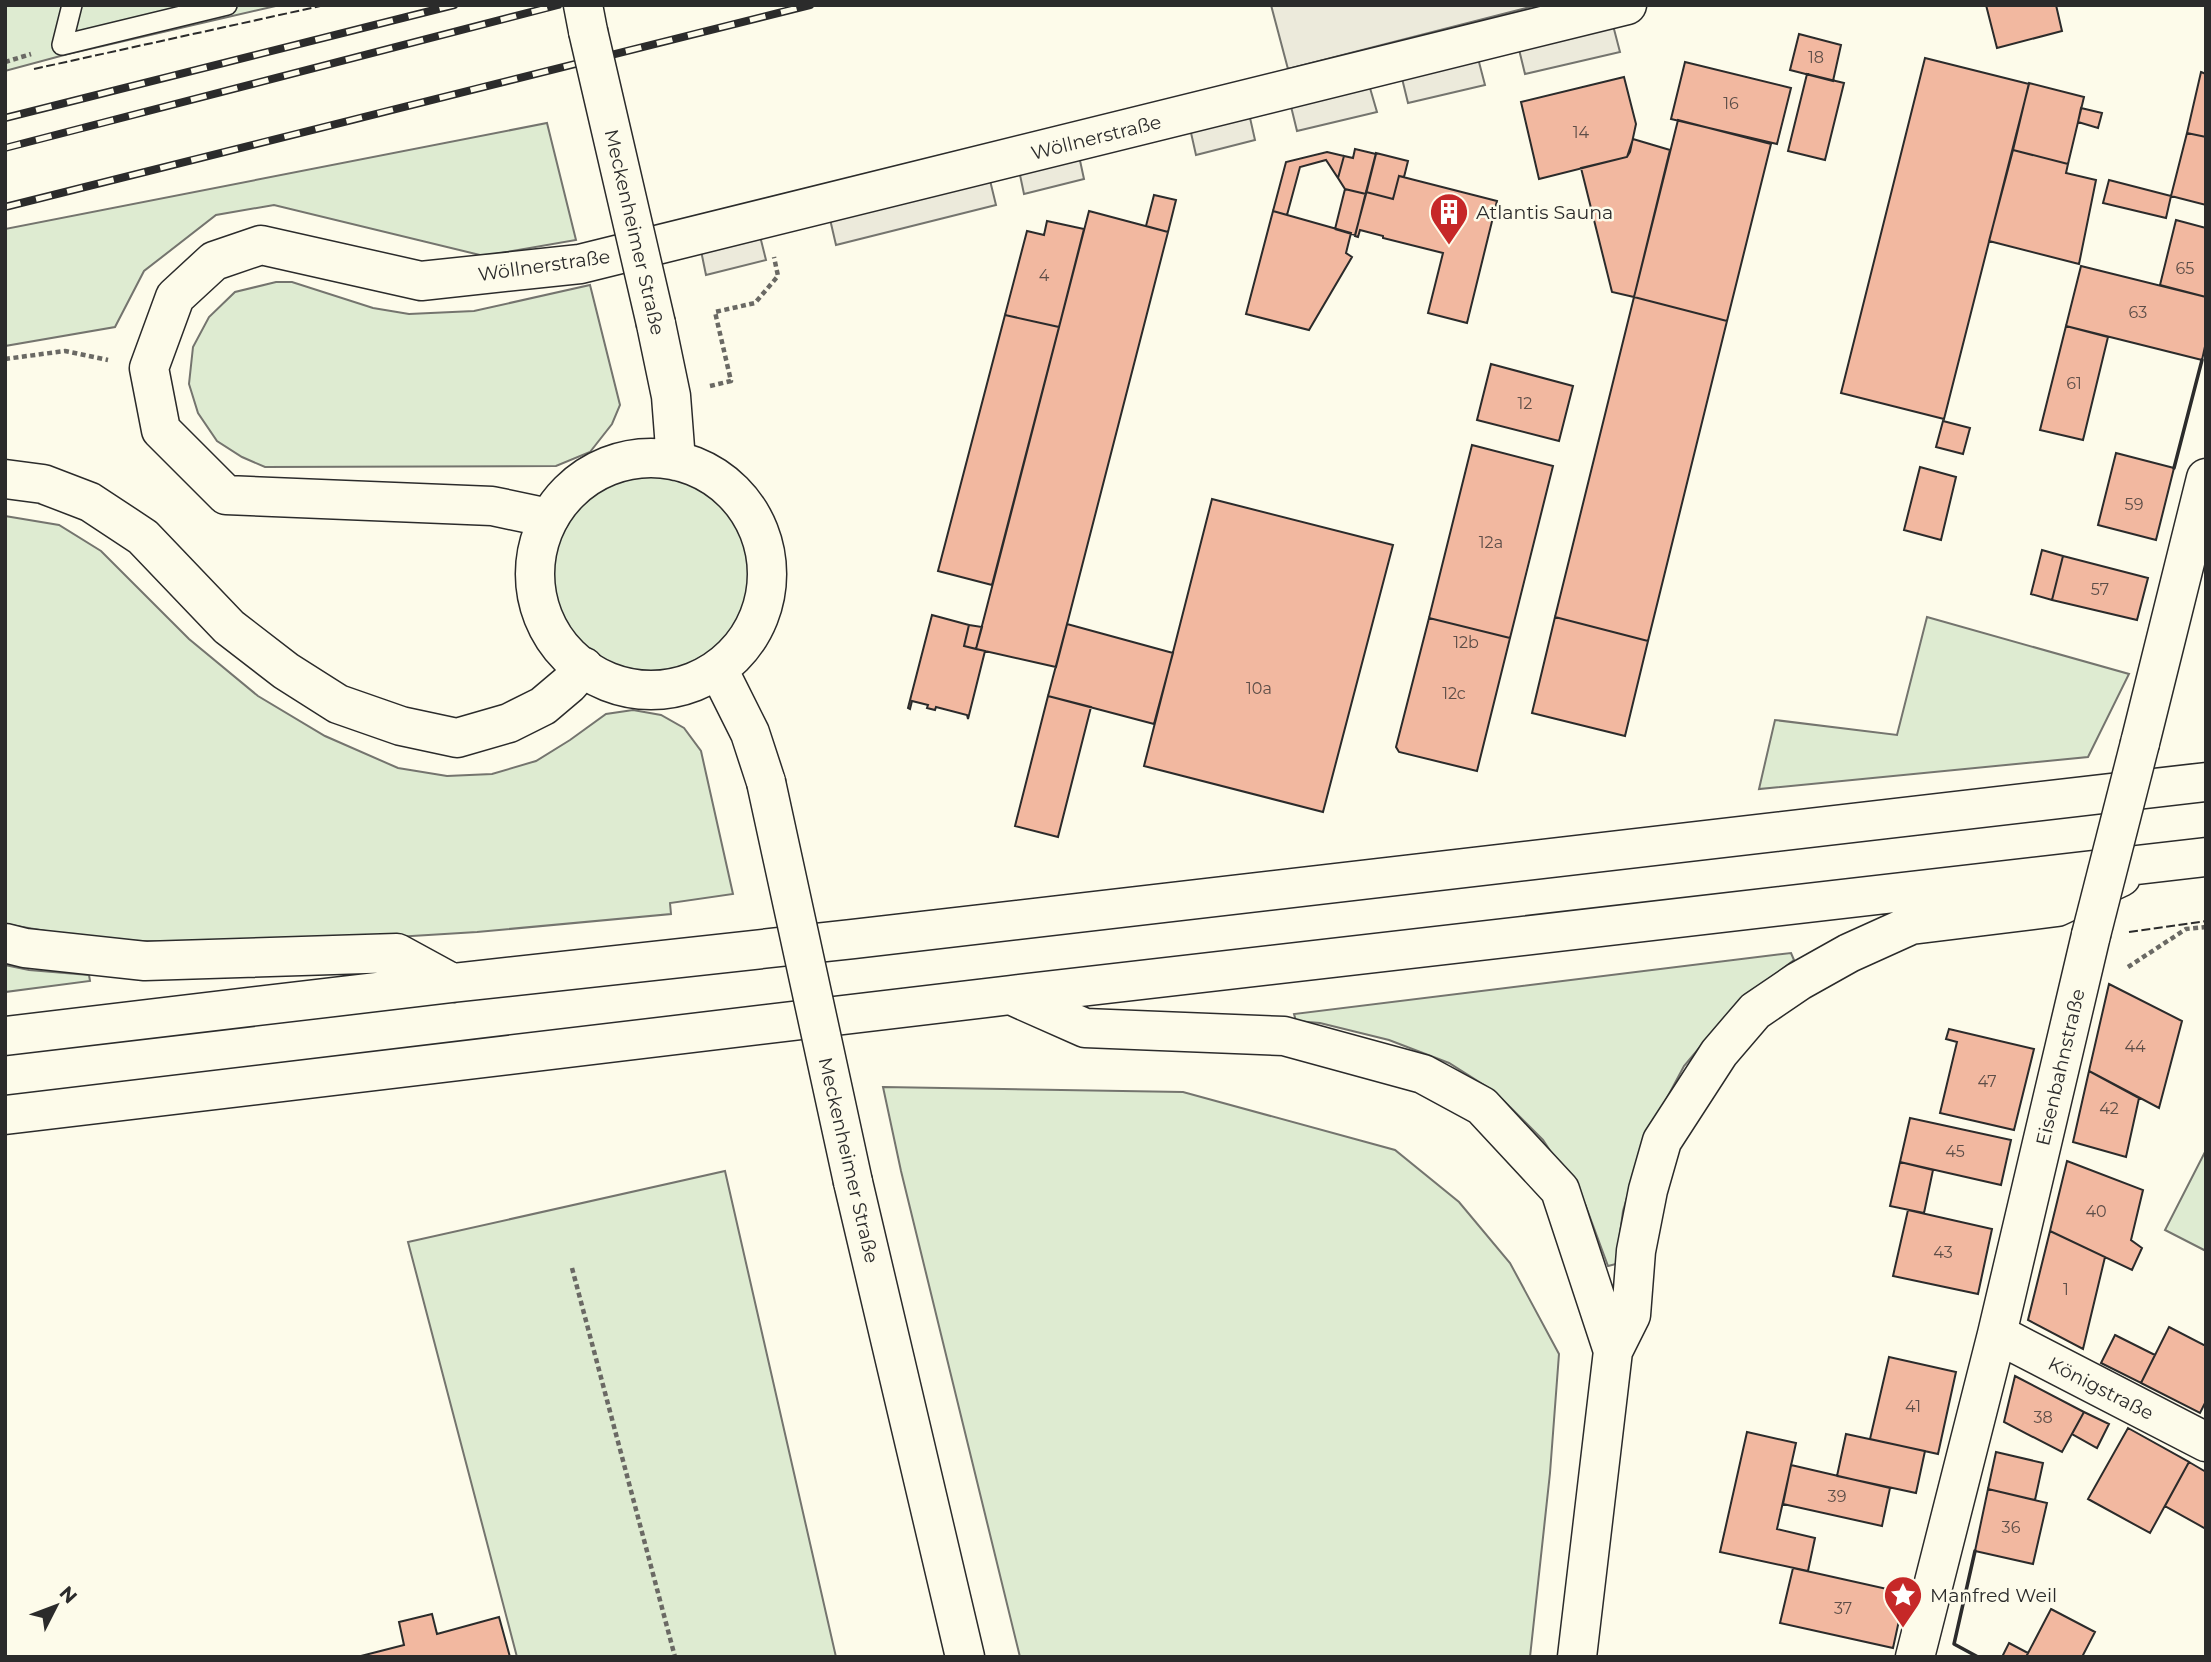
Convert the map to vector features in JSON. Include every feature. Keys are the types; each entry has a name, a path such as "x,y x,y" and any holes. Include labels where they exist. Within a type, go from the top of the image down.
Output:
{"main road":[{"name":"Meckenheimer Straße","path":"583,5 671,396 676,461"},
{"name":"Wöllnerstraße","path":"149,368 175,297 214,261 261,246 421,281 580,264 1627,5"},
{"path":"149,368 161,430 226,495 492,506 549,518"},
{"path":"639,459 676,461 698,468 737,496 752,517 766,552 765,599 747,642 718,669 693,682 672,687 630,687 594,674 568,654 554,635 542,614 538,594 537,555 549,518 562,497 583,478 615,464 639,459"},
{"name":"Eisenbahnstraße","path":"1916,1657 1997,1334 2088,947 2206,478"},
{"path":"5,480 43,484 90,502 143,537 229,627 286,671 338,704 401,726 457,738 509,723 543,706 584,667"},
{"name":"Meckenheimer Straße","path":"718,669 750,733 766,782 853,1182 965,1657"},
{"path":"5,1036 2206,782"},
{"path":"5,1115 2206,857"},
{"path":"1577,1657 1613,1351 1631,1315 1636,1251 1648,1190 1662,1141 1718,1053 1755,1011 1799,981 1849,953 1911,925 2057,907 2152,863"},
{"path":"5,943 25,948 145,961 397,953 452,983"},
{"path":"1011,995 1085,1028 1284,1036 1423,1074 1482,1106 1560,1190 1613,1351"},
{"name":"Königstraße","path":"1997,1334 2206,1443"}],"lane":[{"path":"72,5 62,45 227,5"}],"path":[{"path":"671,396 731,381 715,312 755,303"},
{"path":"5,359 65,351 149,368"},
{"path":"2088,947 2126,967 2186,929 2206,927"},
{"path":"572,1268 675,1657"}],"green space":[{"path":"5,5 280,5 5,71"},
{"path":"547,123 576,240 484,256 274,205 216,215 144,271 115,327 5,346 5,229"},
{"path":"276,282 292,282 373,308 409,314 474,311 590,285 620,405 612,424 590,452 556,466 265,467 242,457 217,441 198,413 189,384 193,347 209,317 235,292"},
{"path":"651,458 695,467 733,492 758,530 767,574 758,618 733,656 695,681 651,690 607,681 569,656 544,618 535,574 544,530 569,492 607,467"},
{"path":"5,516 59,525 101,551 189,639 258,696 325,736 398,768 447,776 492,774 536,761 606,714 633,710 661,715 684,728 701,751 733,894 670,903 671,914 477,932 282,944 98,940 5,924"},
{"path":"1927,617 2129,674 2088,757 1759,789 1775,720 1897,735"},
{"path":"1791,953 1794,960 1736,1004 1684,1066 1644,1141 1623,1211 1616,1264 1608,1266 1585,1204 1543,1140 1495,1092 1449,1063 1389,1040 1320,1023 1296,1021 1294,1014"},
{"path":"5,965 29,970 89,975 90,981 5,992"},
{"path":"883,1087 1183,1092 1395,1150 1459,1202 1510,1263 1559,1354 1550,1473 1530,1657 1020,1657 901,1171"},
{"path":"2206,1150 2206,1251 2165,1230"},
{"path":"725,1171 836,1657 517,1657 408,1242"}],"shaded area":[{"path":"1271,5 1538,5 1288,69"},
{"path":"1609,10 1620,52 1525,74 1515,33"},
{"path":"1474,43 1485,85 1408,103 1398,62"},
{"path":"1365,71 1377,112 1297,131 1287,90"},
{"path":"1246,100 1255,140 1196,155 1187,115"},
{"path":"1076,142 1084,179 1024,194 1016,156"},
{"path":"986,164 996,205 836,245 826,202"},
{"path":"756,220 766,260 706,275 698,236"}],"building":[{"path":"1986,5 2056,5 2062,31 1997,48"},
{"path":"1799,34 1841,45 1833,81 1790,70"},
{"path":"1925,58 2029,84 1944,419 1841,393"},
{"path":"1685,62 1791,88 1777,144 1671,119"},
{"path":"2201,72 2206,74 2206,137 2187,133"},
{"path":"1807,74 1844,83 1825,160 1788,151"},
{"path":"1624,77 1636,124 1627,157 1539,179 1521,102"},
{"path":"2029,83 2084,97 2068,164 2013,150"},
{"path":"2081,108 2102,113 2098,128 2078,122"},
{"path":"1678,120 1771,144 1727,321 1634,297"},
{"path":"2187,133 2206,137 2206,205 2171,196"},
{"path":"1633,139 1670,150 1634,297 1612,292 1581,168 1627,157"},
{"path":"1355,149 1376,154 1366,194 1345,189 1338,178 1344,156 1353,158"},
{"path":"2013,150 2068,164 2066,173 2096,180 2079,264 1989,241"},
{"path":"1327,152 1344,156 1338,178 1326,160 1300,167 1287,215 1273,211 1286,162"},
{"path":"1376,153 1408,161 1404,177 1399,176 1393,199 1366,192"},
{"name":"Atlantis Sauna","path":"1399,176 1497,201 1467,323 1428,313 1443,253 1360,230 1358,237 1355,236 1366,192 1393,199"},
{"path":"2109,180 2171,196 2166,218 2103,203"},
{"path":"1345,189 1366,194 1355,235 1335,229"},
{"path":"1154,195 1176,200 1168,232 1146,226"},
{"path":"1089,211 1168,232 1056,667 976,649"},
{"path":"1273,211 1351,233 1346,253 1352,257 1309,330 1246,314"},
{"path":"2176,220 2206,228 2206,297 2160,285"},
{"path":"1047,221 1084,229 1059,327 1005,315 1027,231 1044,235"},
{"path":"2081,266 2206,297 2206,342 2202,360 2066,326"},
{"path":"1634,297 1727,321 1648,641 1555,617"},
{"path":"1005,315 1059,327 992,585 938,571"},
{"path":"2066,326 2108,337 2083,440 2040,430"},
{"path":"1491,364 1573,386 1559,441 1477,420"},
{"path":"1943,421 1970,428 1963,454 1936,447"},
{"path":"1472,445 1553,466 1510,638 1429,618"},
{"path":"2116,453 2174,468 2156,540 2098,525"},
{"path":"1920,467 1956,477 1941,540 1904,530"},
{"path":"1212,499 1393,545 1323,812 1144,766"},
{"path":"2042,550 2063,556 2052,600 2031,594"},
{"path":"2063,556 2148,578 2137,620 2052,600"},
{"path":"932,615 969,625 964,646 985,651 968,719 967,715 936,707 935,710 927,708 928,705 912,701 910,709 908,708"},
{"path":"1555,617 1648,641 1625,736 1532,713"},
{"path":"1429,618 1510,638 1477,771 1399,752 1396,747"},
{"path":"1067,624 1173,653 1154,724 1048,696"},
{"path":"969,625 982,627 976,649 964,646"},
{"path":"1048,696 1091,707 1058,837 1015,826"},
{"path":"2109,984 2182,1021 2159,1108 2089,1071"},
{"path":"1949,1029 2034,1049 2014,1130 1940,1113 1957,1042 1946,1039"},
{"path":"2089,1071 2139,1098 2126,1157 2073,1142"},
{"path":"1910,1118 2011,1140 2001,1185 1900,1162"},
{"path":"2067,1161 2143,1190 2131,1240 2142,1248 2132,1270 2050,1231"},
{"path":"1900,1162 1933,1170 1924,1213 1890,1206"},
{"path":"1908,1210 1992,1229 1978,1294 1893,1276"},
{"path":"2050,1231 2105,1257 2083,1349 2028,1320"},
{"path":"2169,1327 2206,1346 2206,1401 2200,1413 2141,1383"},
{"path":"2115,1335 2155,1355 2141,1383 2101,1363"},
{"path":"1889,1357 1956,1372 1938,1454 1870,1439"},
{"path":"2015,1376 2084,1412 2062,1452 2004,1422"},
{"path":"2084,1412 2109,1424 2097,1448 2072,1434"},
{"path":"2128,1428 2189,1462 2150,1533 2088,1499"},
{"path":"1747,1432 1796,1443 1777,1529 1815,1538 1808,1571 1720,1552"},
{"path":"1846,1434 1925,1451 1916,1493 1837,1476"},
{"path":"1996,1452 2043,1463 2035,1500 1988,1489"},
{"path":"2189,1462 2206,1472 2206,1529 2165,1506"},
{"path":"1791,1465 1890,1488 1882,1526 1783,1504"},
{"path":"1988,1489 2047,1503 2033,1564 1975,1551"},
{"path":"1793,1568 1905,1593 1893,1648 1780,1623"},
{"path":"2051,1609 2095,1632 2082,1657 2026,1657"},
{"path":"432,1614 437,1634 499,1617 510,1657 357,1657 404,1645 399,1622"},
{"path":"2009,1643 2028,1653 2026,1657 2002,1657"}],"railway":[{"path":"5,118 454,5"},
{"path":"5,148 558,5"},
{"path":"5,207 810,5"}],"fence":[{"path":"34,69 325,5"},
{"path":"2129,932 2206,921"}],"wall":[{"path":"2174,468 2202,360"},
{"path":"1975,1551 1954,1644 1978,1657"}],"place":[{"name":"Atlantis Sauna","path":"1449,246"},
{"name":"Manfred Weil","path":"1903,1629"}]}
